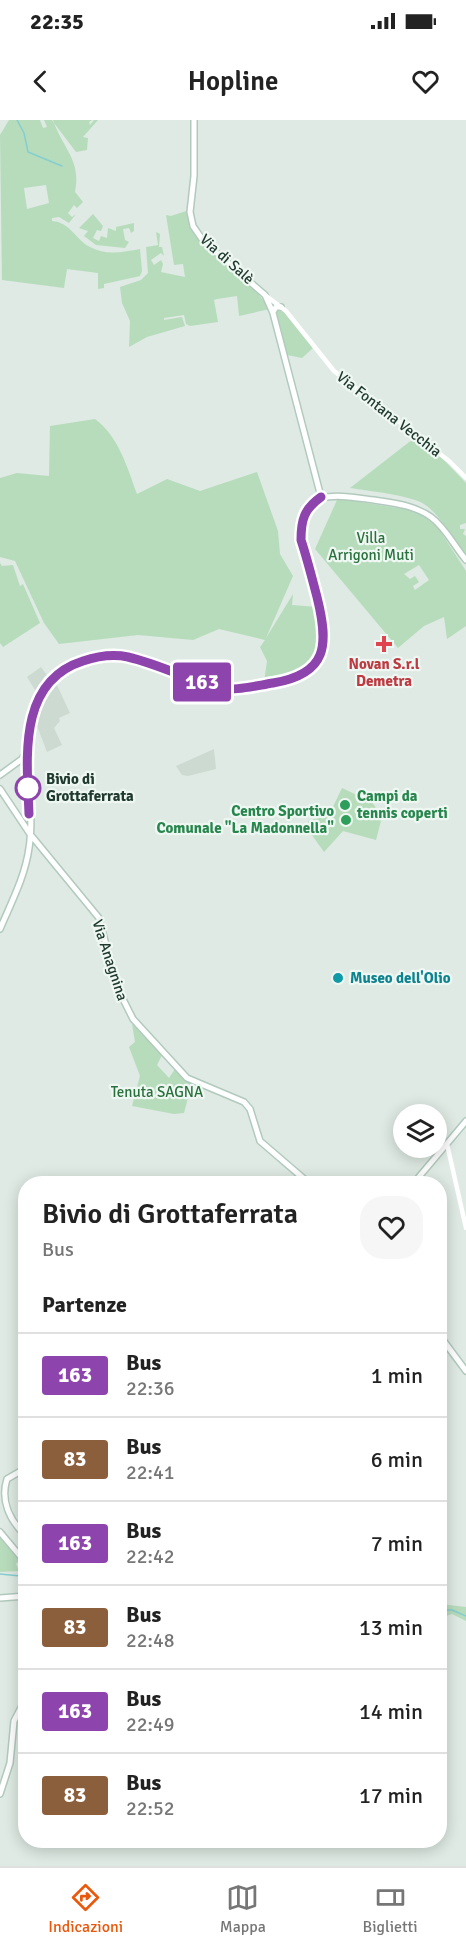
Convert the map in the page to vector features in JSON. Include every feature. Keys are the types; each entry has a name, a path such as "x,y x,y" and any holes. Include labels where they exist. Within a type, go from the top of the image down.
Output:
{"main road":[{"name":"Via di Salè","path":"194,120 194,169 190,214 194,228 204,242 265,295 273,312 321,496"},
{"path":"273,312 276,307 281,307"},
{"path":"26,824 29,814 30,722 46,686 62,671 91,658 128,657 226,689 289,681 308,671 320,657 324,631 298,525 301,514 310,501 321,496 333,495 401,504 423,512 442,527 466,560"},
{"path":"0,768 18,763 28,748"},
{"path":"18,763 28,768"},
{"path":"0,775 8,767"},
{"name":"Via Anagnina","path":"0,789 26,824 30,834 99,918 117,988 133,1019 187,1078 244,1102 254,1119 260,1141 301,1176"},
{"path":"0,929 21,881 30,834"},
{"path":"447,1144 466,1121"},
{"path":"419,1176 435,1158"},
{"path":"447,1346 466,1371"},
{"path":"18,1473 6,1481 2,1491 3,1508 18,1526"},
{"path":"0,1532 18,1553"},
{"path":"0,1598 18,1595"},
{"path":"0,1794 10,1760 13,1724 18,1714"}],"street":[{"name":"Via Fontana Vecchia","path":"265,295 281,307 334,371 447,459 466,478"},
{"path":"447,1144 466,1228"}],"shaded area":[{"path":"41,667 49,678 37,693 27,677"},
{"path":"55,681 70,713 59,718 60,721 54,728 62,745 47,752 34,718 42,699"},
{"path":"214,749 216,769 188,776 182,775 176,766"}],"green space":[{"path":"9,120 40,120 43,128 47,127 44,120 52,120 71,156 76,172 75,192 83,202 77,208 74,205 68,213 72,217 76,214 69,223 59,217 52,218 52,221 64,224 85,244 102,252 140,249 142,271 140,276 104,284 104,288 98,289 98,273 67,269 64,288 2,280 0,135","holes":["46,185 49,203 27,209 24,188"]},
{"path":"53,120 92,120 89,122 90,125 94,120 98,120 83,137 88,138 87,150 76,152"},
{"path":"186,211 190,226 201,242 200,246 204,245 260,293 259,295 270,309 239,316 237,296 217,299 214,300 218,322 190,326 186,324 184,315 164,318 164,320 182,317 185,326 147,337 129,347 130,321 122,303 120,287 141,280 148,273 146,247 158,245 156,232 160,234 159,247 162,247 164,256 161,253 151,260 154,265 161,260 163,264 161,272 185,277 183,264 174,265 166,215 171,216"},
{"path":"93,214 103,226 101,231 97,230 93,238 99,241 101,236 107,238 108,228 116,231 116,227 134,223 134,231 131,233 129,228 123,229 125,240 129,242 125,248 96,245 84,236 88,231 79,228"},
{"path":"276,309 284,311 313,348 302,358 287,355"},
{"path":"95,419 116,444 126,463 137,494 167,479 200,491 257,472 278,531 280,554 293,576 266,638 293,594 292,605 317,607 320,625 319,651 307,669 282,679 264,682 267,661 260,647 265,640 219,629 193,640 138,635 59,644 44,623 15,561 0,557 0,478 17,473 49,476 50,426"},
{"path":"413,439 442,458 466,483 466,523 460,525 460,529 465,529 463,534 466,536 466,556 442,521 424,504 399,496 350,488"},
{"name":"Villa Arrigoni Muti","path":"337,500 416,511 437,526 466,571 466,626 447,639 444,617 424,626 398,648 315,549","holes":["419,565 429,580 415,590 413,586 419,582 415,576 410,579 404,574"]},
{"path":"0,563 2,566 13,565 20,586 23,584 40,623 3,647 0,643"},
{"name":"Centro Sportivo Comunale \"La Madonnella\"","path":"342,788 372,802 382,817 376,840 343,831 324,852 309,831 308,821 329,815"},
{"name":"Tenuta SAGNA","path":"132,1024 163,1053 157,1065 169,1078 175,1069 192,1083 184,1113 174,1114 132,1106 140,1076 129,1047 135,1042"},
{"path":"0,1537 18,1559 16,1564 18,1571 0,1572"},
{"path":"447,1605 466,1607 466,1621 452,1614 447,1616"}],"waterway":[{"path":"17,120 24,133 28,152 62,166"},
{"path":"0,1574 18,1576"},
{"path":"447,1610 466,1616"}],"bus line":[{"name":"163","path":"29,814 28,735 30,722 46,686 57,674 74,664 106,656 128,657 215,687 233,689 289,681 303,675 317,662 323,650 324,631 301,540 301,525 307,508 321,497"}],"place":[{"name":"Novan S.r.l Demetra","path":"384,644"},
{"name":"Bivio di Grottaferrata","path":"28,788"},
{"name":"Campi da tennis coperti","path":"345,805"},
{"name":"Centro Sportivo Comunale \"La Madonnella\"","path":"346,820"},
{"name":"Museo dell'Olio","path":"338,978"}]}
